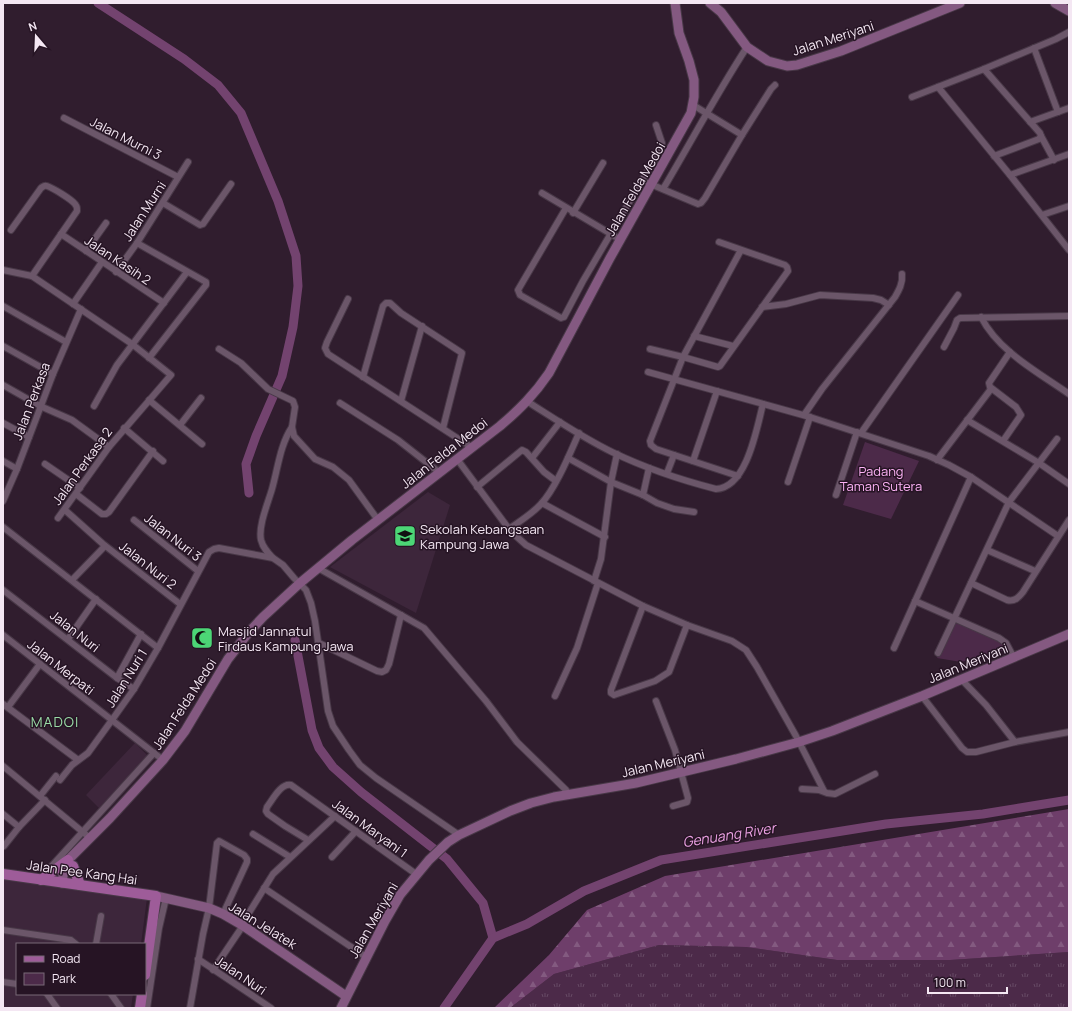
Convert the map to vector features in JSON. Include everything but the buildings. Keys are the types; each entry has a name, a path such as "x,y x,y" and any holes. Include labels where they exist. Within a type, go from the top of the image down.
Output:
{"main road":[{"path":"45,878 70,863"},
{"path":"70,863 70,884"},
{"name":"Jalan Pee Kang Hai","path":"3,874 45,878 70,884 158,896"},
{"path":"146,971 156,927 158,896"},
{"path":"144,943 158,896"},
{"path":"135,1008 137,995"},
{"path":"140,1008 142,995"}],"street":[{"name":"Jalan Felda Medoi","path":"70,863 86,835 163,760 185,731 237,647 263,617 318,568 471,447 488,436 528,402 549,373 688,120 693,105 694,80 689,60 679,33 675,3"},
{"name":"Jalan Meriyani","path":"710,3 721,12 747,47 768,61 786,66 797,65 841,51 960,3"},
{"path":"1055,3 1069,11"},
{"path":"912,97 984,69 1069,32"},
{"path":"663,190 717,94 747,47"},
{"path":"1034,48 1058,112"},
{"path":"984,69 1040,133 1054,160"},
{"path":"643,180 696,204 701,203 742,135 775,85"},
{"path":"938,87 1069,250"},
{"path":"693,105 742,135"},
{"path":"1030,122 1069,108"},
{"name":"Jalan Murni 3","path":"64,118 178,177"},
{"path":"566,208 518,290 520,295 559,318 564,317 661,148 662,143 656,125"},
{"path":"994,156 1039,139 1041,136"},
{"path":"1010,175 1069,154"},
{"name":"Jalan Murni","path":"116,272 137,243 188,162"},
{"path":"573,213 602,163"},
{"path":"163,202 200,225 204,224 231,184"},
{"path":"11,230 41,188 47,186 77,206 77,211 32,276"},
{"path":"542,193 573,213 621,240"},
{"path":"1042,215 1069,206"},
{"path":"86,251 106,223"},
{"name":"Jalan Kasih 2","path":"61,234 164,303"},
{"path":"650,349 719,367 722,365 733,346 786,274 788,269 785,265 720,242"},
{"path":"3,270 32,276 132,344 149,358 206,285 206,282 137,243"},
{"path":"738,476 654,448 650,441 683,357 741,250"},
{"path":"73,304 102,262"},
{"path":"94,406 117,365 188,272"},
{"path":"788,482 809,406 890,305 900,289 902,274"},
{"path":"762,307 786,304 820,295 873,298 890,305"},
{"path":"836,495 859,432 958,295"},
{"path":"348,299 327,342 325,350 330,356 471,447"},
{"path":"363,377 384,304 390,303 401,313 462,353 443,428"},
{"path":"3,306 66,342"},
{"name":"Jalan Perkasa","path":"3,501 17,469 40,406 66,342 81,309"},
{"path":"944,347 958,319 981,317 1069,316"},
{"path":"981,317 990,331 1010,352 1069,394"},
{"path":"401,401 422,326"},
{"path":"694,336 733,346"},
{"path":"3,346 53,374"},
{"path":"220,349 241,363 262,385 290,399 296,407 292,426 286,435 272,490 265,509 261,541 264,548 300,583 309,596 319,643 328,711 334,726 360,765 376,778 458,835"},
{"path":"1003,441 1021,415 1016,407 988,386 990,379 1010,352"},
{"name":"Jalan Perkasa 2","path":"58,518 109,447 170,375 149,358"},
{"path":"648,372 807,416 859,432 937,460 971,477 1058,536"},
{"path":"3,384 40,406 72,420 109,447"},
{"path":"937,460 991,389"},
{"path":"693,461 717,391"},
{"path":"180,425 201,398"},
{"path":"149,400 202,444"},
{"path":"528,402 617,454 650,468 716,489 727,486 738,476 748,455 763,404"},
{"path":"340,403 398,440 440,472"},
{"path":"967,420 1039,462 1069,484"},
{"path":"532,458 560,422"},
{"path":"3,423 29,437"},
{"path":"292,426 294,436 300,443 315,459 339,471 348,480 378,520"},
{"path":"124,428 163,461"},
{"path":"509,529 542,504 568,458 579,433"},
{"path":"938,653 1008,502 1057,439"},
{"path":"44,464 78,491 102,514 106,514 109,512 153,451"},
{"path":"477,487 520,451 524,451 544,472 556,481"},
{"path":"555,696 577,648 596,582 601,559 611,482 617,454"},
{"path":"667,473 674,455"},
{"path":"568,458 611,482 643,495 657,503 674,509 694,512"},
{"path":"457,459 509,529 526,545 643,606 687,625 732,641 746,650 799,742 824,791"},
{"path":"3,461 17,469"},
{"path":"643,495 650,468"},
{"path":"894,648 971,477"},
{"path":"542,504 604,537"},
{"name":"Jalan Nuri 2","path":"65,510 89,533 180,604"},
{"name":"Jalan Nuri 3","path":"134,520 198,571"},
{"path":"971,583 1007,600 1017,598 1023,592 1069,520"},
{"name":"Jalan Nuri 1","path":"3,526 158,648 134,689 88,753 58,778 4,846"},
{"path":"72,580 104,545"},
{"path":"158,648 180,604 209,552 219,548 273,558"},
{"path":"987,550 1035,571"},
{"path":"318,568 418,624 427,631 486,701 517,742 566,790 569,795"},
{"name":"Jalan Nuri","path":"4,594 68,639 117,678 134,689"},
{"path":"68,639 96,599"},
{"path":"915,602 1003,640 1008,645 1014,658"},
{"path":"643,606 611,690 611,693 614,695 655,681 669,672 687,625"},
{"path":"319,643 382,672 386,670 389,664 401,615"},
{"path":"117,678 141,634"},
{"name":"Jalan Meriyani","path":"341,1008 396,901 416,874 429,860 448,842 458,835 505,813 531,803 625,786 799,742 832,731 922,696 1069,634"},
{"name":"Jalan Merpati","path":"3,635 163,760"},
{"path":"40,664 5,705 78,760"},
{"path":"961,679 986,705 1015,742"},
{"path":"922,696 965,751 976,752 1015,742 1069,732"},
{"path":"656,701 675,750 682,772 688,800 685,803 674,806"},
{"path":"45,878 49,869 86,835 154,753"},
{"path":"3,766 86,835"},
{"path":"802,789 824,791 830,794 840,792 875,774"},
{"name":"Jalan Maryani 1","path":"308,840 285,826 266,811 267,807 283,786 287,784 291,785 312,799 416,874"},
{"path":"3,814 19,827"},
{"path":"213,970 278,868 334,816"},
{"path":"332,857 356,831"},
{"path":"254,834 290,857"},
{"path":"190,1008 209,908 217,843 221,842 244,855 247,859 223,914"},
{"path":"70,863 64,870 70,884"},
{"path":"264,888 366,957"},
{"name":"Jalan Jelatek","path":"158,896 209,908 223,914 242,925 346,996"},
{"path":"96,943 101,916"},
{"path":"147,1008 156,927"},
{"path":"3,930 71,940 75,943"},
{"name":"Jalan Nuri","path":"198,960 271,1008"},
{"path":"3,982 16,984"},
{"path":"48,995 57,1008"},
{"path":"112,995 121,1008"}],"shaded area":[{"name":"Sekolah Kebangsaan Kampung Jawa","path":"428,492 450,505 416,613 330,567"},
{"path":"135,743 148,756 99,808 86,795"},
{"path":"3,878 147,898 141,943 16,943 16,995 133,995 131,1008 3,1008"}],"green space":[{"name":"Padang Taman Sutera","path":"865,442 919,461 891,519 843,505"},
{"path":"955,618 999,638 1009,649 961,662 937,658"},
{"path":"1069,809 1069,952 950,960 837,960 746,947 659,945 554,974 510,1008 494,1008 549,955 587,910 665,876"},
{"path":"659,945 746,947 837,960 950,960 1069,952 1069,1008 510,1008 554,974"}],"waterway":[{"path":"98,3 184,59 218,85 241,113 278,201 296,256 298,286 293,327 282,376 256,436 246,464 249,493"},
{"path":"295,640 312,730 319,748 333,767 361,792 447,859 483,903 493,938"},
{"name":"Genuang River","path":"444,1008 493,938 527,924 584,891 661,860 886,824 983,814 1069,800"}],"place":[{"name":"Sekolah Kebangsaan Kampung Jawa","path":"405,536"},
{"name":"Masjid Jannatul Firdaus Kampung Jawa","path":"202,638"}],"district":[{"name":"MADOI","path":"55,722"}]}
